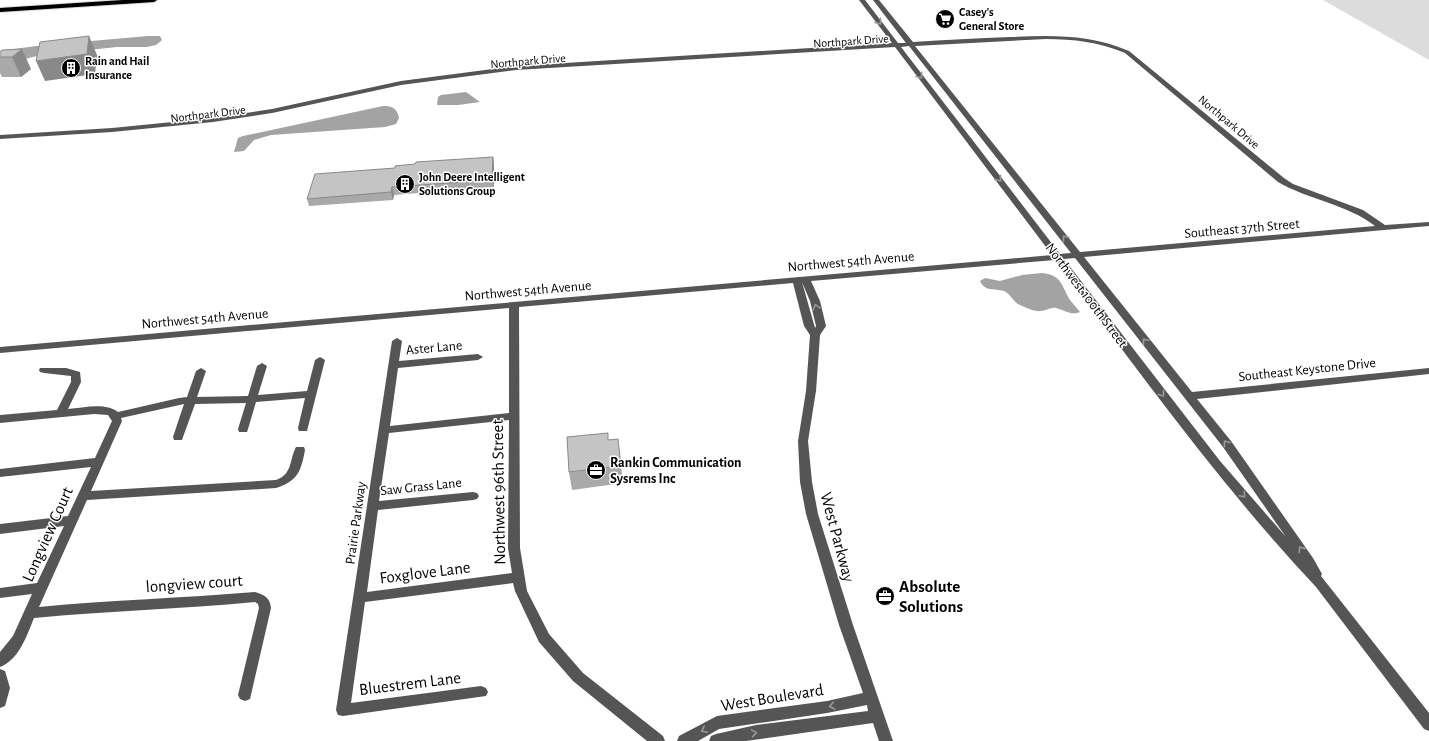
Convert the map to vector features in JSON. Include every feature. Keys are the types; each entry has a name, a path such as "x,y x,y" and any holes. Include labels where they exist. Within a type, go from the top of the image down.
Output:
{"highway":[{"path":"0,4 57,0"},
{"path":"0,11 154,0"}],"street":[{"name":"Northwest 100th Street","path":"862,0 1216,464 1300,562 1320,583 1429,724"},
{"name":"Northwest 100th Street","path":"876,0 1227,444 1309,561 1320,583"},
{"name":"Northpark Drive","path":"0,143 88,138 269,117 405,87 497,74 575,66 1062,38 1100,42 1127,52 1281,180 1316,198 1360,212 1383,228"},
{"name":"Northpark Drive","path":"0,137 213,123"},
{"name":"Southeast 37th Street","path":"1058,257 1429,224"},
{"name":"Northwest 54th Avenue","path":"3,350 1058,257"},
{"name":"West Parkway","path":"801,279 809,326 816,335 811,391 803,441 806,482 812,514 846,625 876,716 886,741"},
{"name":"Northwest 96th Street","path":"514,305 514,548 521,591 544,638 578,677 658,741"},
{"name":"Prairie Parkway","path":"343,710 397,341"},
{"path":"0,359 3,350"},
{"name":"Aster Lane","path":"393,365 478,357"},
{"path":"303,428 320,360"},
{"path":"242,429 262,366"},
{"path":"44,370 66,371 76,374 76,382 60,413"},
{"path":"178,438 201,371"},
{"name":"Southeast Keystone Drive","path":"1189,396 1429,371"},
{"path":"0,419 94,410 107,410 116,416 164,403 190,400 312,394"},
{"name":"Longview Court","path":"0,661 18,640 115,427 117,422 116,416"},
{"path":"384,430 514,416"},
{"name":"longview court","path":"83,496 220,489 276,484 293,475 300,450"},
{"name":"longview court","path":"0,473 98,462"},
{"name":"Saw Grass Lane","path":"373,506 473,496"},
{"name":"longview court","path":"0,529 72,520"},
{"name":"Foxglove Lane","path":"359,598 518,577"},
{"name":"longview court","path":"0,593 41,588"},
{"name":"longview court","path":"30,613 90,607 190,603 256,597 262,599 265,604 265,608 245,695"},
{"path":"0,675 3,681 3,692 0,702"},
{"name":"Bluestrem Lane","path":"343,710 482,692"},
{"name":"West Boulevard","path":"684,741 717,723 827,707 870,698"},
{"path":"716,741 756,732 876,716"}],"shaded area":[{"path":"1323,0 1429,0 1429,60"},
{"path":"160,36 162,40 156,45 147,47 117,47 88,50 80,42"},
{"path":"42,46 37,56 0,65 0,51"},
{"path":"466,92 480,102 458,105 437,105 438,97 441,95"},
{"path":"383,106 389,106 395,110 399,118 396,124 385,127 271,135 254,140 244,151 234,152 238,138 243,136"},
{"path":"1042,273 1049,274 1057,278 1070,300 1080,312 1071,313 1054,308 1041,311 1030,310 1018,304 1006,292 984,287 980,281 985,278 1000,281 1022,275"}],"building":[{"path":"89,36 87,54 36,61 40,42"},
{"path":"22,49 12,57 0,57 0,52 2,50"},
{"name":"John Deere Intelligent Solutions Group","path":"493,157 492,180 392,187 391,192 307,199 315,174 395,168 395,166 415,164 416,162"},
{"path":"608,433 608,440 618,439 621,466 569,472 567,437"}],"place":[{"name":"Casey's General Store","path":"945,19"},
{"name":"Rain and Hail Insurance","path":"71,68"},
{"name":"John Deere Intelligent Solutions Group","path":"405,184"},
{"name":"Rankin Communication Sysrems Inc","path":"596,470"},
{"name":"Absolute Solutions","path":"885,596"}]}
